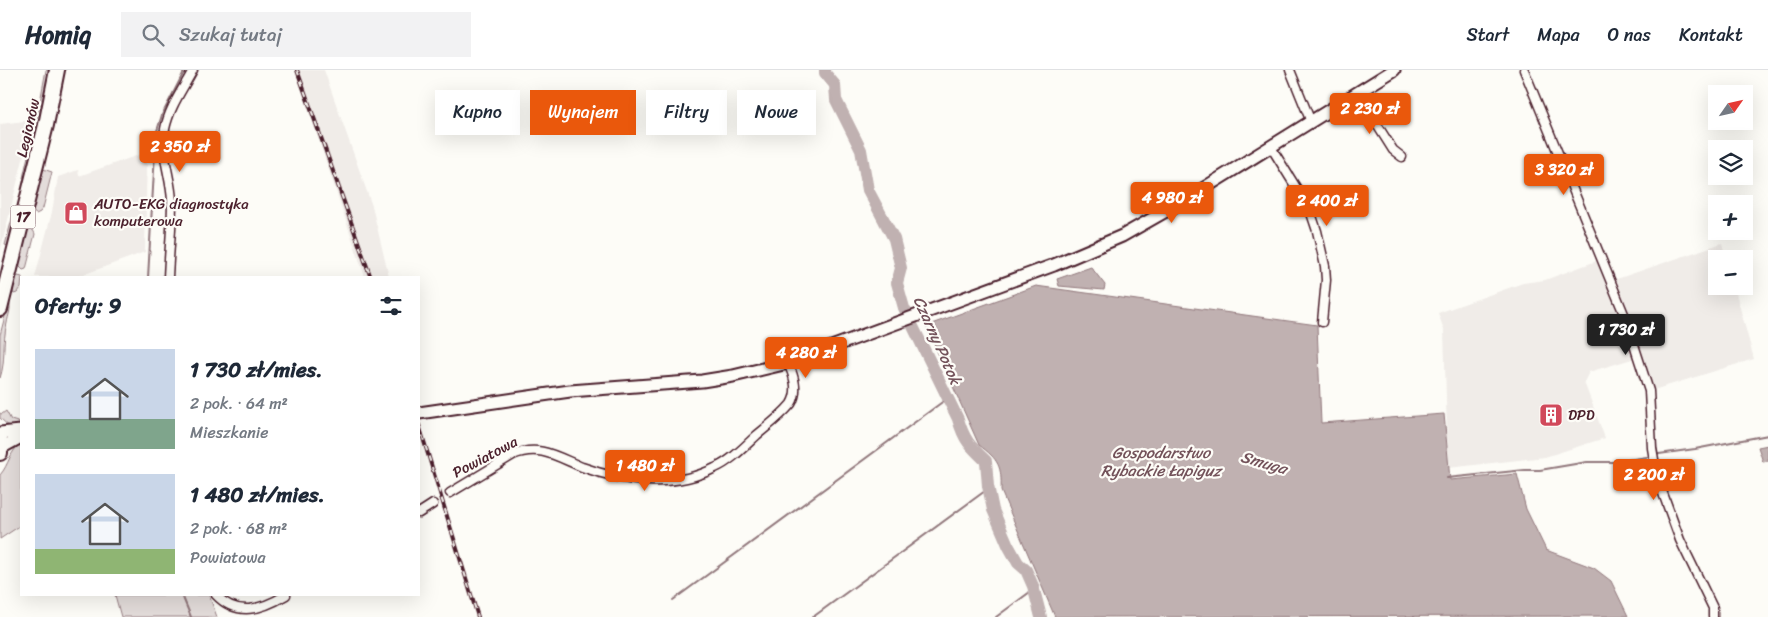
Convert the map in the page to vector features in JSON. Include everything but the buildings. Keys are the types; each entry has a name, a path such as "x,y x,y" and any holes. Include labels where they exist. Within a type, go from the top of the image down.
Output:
{"highway":[{"name":"Legionów","path":"0,310 44,133 57,70"}],"main road":[{"path":"420,413 583,390 702,381 788,363 904,322 1054,265 1122,236 1165,213 1394,70"},
{"path":"0,433 20,431"},
{"path":"0,447 20,438"}],"street":[{"path":"168,276 172,201 163,141 171,111 193,70"},
{"path":"1290,70 1311,122"},
{"path":"1524,70 1624,314 1649,391 1654,467 1680,540 1713,608 1713,617"},
{"path":"1357,93 1394,150 1402,157"},
{"path":"1271,147 1310,210 1317,231 1325,266 1326,280 1322,322"},
{"name":"Powiatowa","path":"450,493 513,456 523,451 533,450 543,451 605,474 641,480 673,480 704,473 730,460 791,404 794,399 795,387 788,363"},
{"path":"420,511 433,504"},
{"path":"217,596 222,604 230,610 249,614 260,611 284,596"}],"shaded area":[{"path":"46,70 50,70 38,129 35,128"},
{"path":"295,70 324,70 372,206 389,276 365,276"},
{"path":"33,120 17,183 0,252 0,124"},
{"path":"33,134 36,135 26,178 23,178"},
{"path":"147,152 145,252 80,276 35,276 52,212 58,177 78,170 79,176"},
{"path":"43,169 52,172 43,208 36,214 32,209"},
{"path":"14,211 17,212 8,246 5,245"},
{"path":"30,229 35,234 26,269 23,270 19,263 27,232"},
{"path":"1722,243 1724,250 1708,250 1708,295 1736,295 1754,359 1650,391 1642,356 1589,372 1584,382 1605,438 1545,457 1448,468 1444,330 1438,313 1523,283 1545,280 1599,260 1608,282"},
{"path":"20,276 20,289 14,294 12,290 14,279"},
{"path":"9,301 10,309 0,378 0,335"},
{"path":"6,411 11,420 20,423 20,428 14,431 0,418 0,413 2,414"},
{"path":"20,445 20,526 0,539 0,475"},
{"path":"115,596 209,596 217,617 121,617"}],"water":[{"path":"1091,267 1105,285 1104,290 1059,286 1057,279"},
{"name":"Gospodarstwo Rybackie Łapiguz","path":"1036,286 1317,325 1321,423 1444,414 1450,480 1517,474 1526,509 1546,550 1594,568 1611,581 1628,616 1055,617 1001,491 1001,475 998,464 979,445 926,326"},
{"path":"1768,445 1768,461 1763,462 1758,447"}],"waterway":[{"path":"148,276 156,134 162,115 185,70"},
{"name":"Czarny Potok","path":"825,70 825,73 835,85 836,100 861,150 868,190 894,239 901,268 897,283 904,308 958,419 965,438 986,461 988,486 993,510 1008,545 1018,563 1026,570 1033,586 1041,617"},
{"path":"673,600 945,400"},
{"name":"Smuga","path":"1659,454 1768,435"},
{"name":"Smuga","path":"1447,478 1540,470 1587,462 1614,462 1647,457"},
{"name":"Smuga","path":"985,459 991,462"},
{"path":"813,617 985,491"},
{"path":"996,617 1034,589"},
{"path":"182,596 191,617"}],"railway":[{"path":"297,70 370,276"},
{"path":"420,428 478,617"}],"place":[{"name":"AUTO-EKG diagnostyka komputerowa","path":"76,213"},
{"name":"DPD","path":"1551,415"}]}
